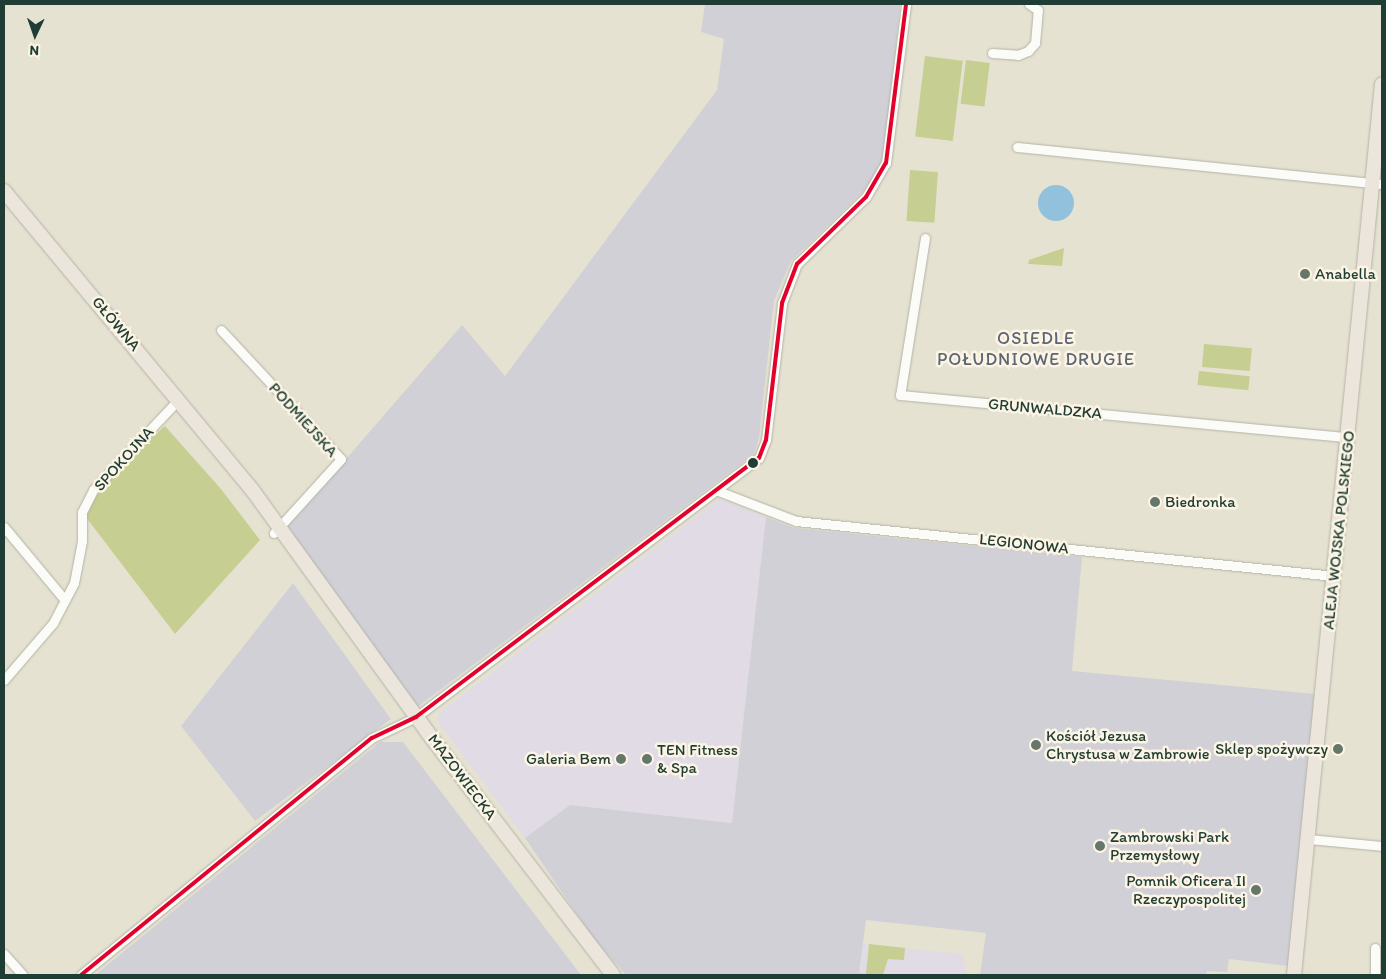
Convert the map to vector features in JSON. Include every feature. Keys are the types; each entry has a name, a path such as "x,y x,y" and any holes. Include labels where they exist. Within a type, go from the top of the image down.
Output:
{"main road":[{"name":"ALEJA WOJSKA POLSKIEGO","path":"1294,975 1348,437 1378,184 1382,84"},
{"name":"GŁÓWNA","path":"4,191 178,400 226,460 277,530"},
{"name":"MAZOWIECKA","path":"277,530 413,719 603,975"},
{"name":"MAZOWIECKA","path":"413,719 613,975"}],"street":[{"path":"81,975 361,746 413,719 748,468 763,449 782,303 797,264 866,197 886,163 906,4"},
{"path":"992,53 1018,55 1028,51 1035,44 1038,10 1029,4"},
{"path":"1017,147 1378,184"},
{"name":"GRUNWALDZKA","path":"924,238 900,395 1348,437"},
{"name":"PODMIEJSKA","path":"221,330 341,459 277,530"},
{"name":"SPOKOJNA","path":"4,680 53,623 74,583 82,541 82,512 93,490 178,400"},
{"name":"LEGIONOWA","path":"718,490 796,521 1335,576"},
{"path":"4,526 64,599"},
{"path":"1308,839 1382,846"},
{"path":"1375,948 1375,975"},
{"path":"4,954 23,975"}],"shaded area":[{"path":"705,4 900,4 885,153 874,177 862,193 791,261 774,301 759,438 754,454 416,708 282,526 341,459 346,459 462,325 505,376 717,90 724,39 701,32"},
{"path":"719,499 766,517 732,823 570,805 525,838 438,722 439,713"},
{"path":"766,517 794,528 1082,557 1072,671 1316,694 1288,966 1229,959 1227,972 1207,971 1206,975 980,975 986,933 866,920 859,973 874,975 626,975 593,938 525,838 570,805 732,823"},
{"path":"293,583 391,719 255,821 181,726"},
{"path":"380,742 403,742 581,975 95,975"},
{"path":"863,944 963,954 966,975 859,974"}],"green space":[{"path":"925,56 963,61 953,141 915,136"},
{"path":"966,60 990,63 984,107 961,104"},
{"path":"910,170 938,172 934,223 906,221"},
{"path":"1064,248 1062,266 1028,264 1029,260"},
{"path":"1204,344 1252,348 1250,371 1202,367"},
{"path":"1199,371 1250,376 1248,390 1198,385"},
{"path":"165,426 221,489 260,540 175,634 82,512 93,490"},
{"path":"869,944 905,948 904,960 888,959 883,975 866,974"}],"water":[{"path":"1056,185 1063,186 1069,190 1073,196 1073,210 1069,216 1063,220 1056,221 1049,220 1043,216 1039,210 1038,203 1039,196 1043,190 1049,186"}],"transit line":[{"path":"81,975 372,738 416,717 759,458 766,440 782,303 797,264 866,197 886,163 906,4"}],"place":[{"name":"Anabella","path":"1305,274"},
{"name":"Biedronka","path":"1155,502"},
{"name":"Kościół Jezusa Chrystusa w Zambrowie","path":"1036,745"},
{"name":"Sklep spożywczy","path":"1338,749"},
{"name":"Galeria Bem","path":"621,759"},
{"name":"TEN Fitness & Spa","path":"647,759"},
{"name":"Zambrowski Park Przemysłowy","path":"1100,846"},
{"name":"Pomnik Oficera II Rzeczypospolitej","path":"1256,890"}],"district":[{"name":"OSIEDLE POŁUDNIOWE DRUGIE","path":"1036,349"}]}
